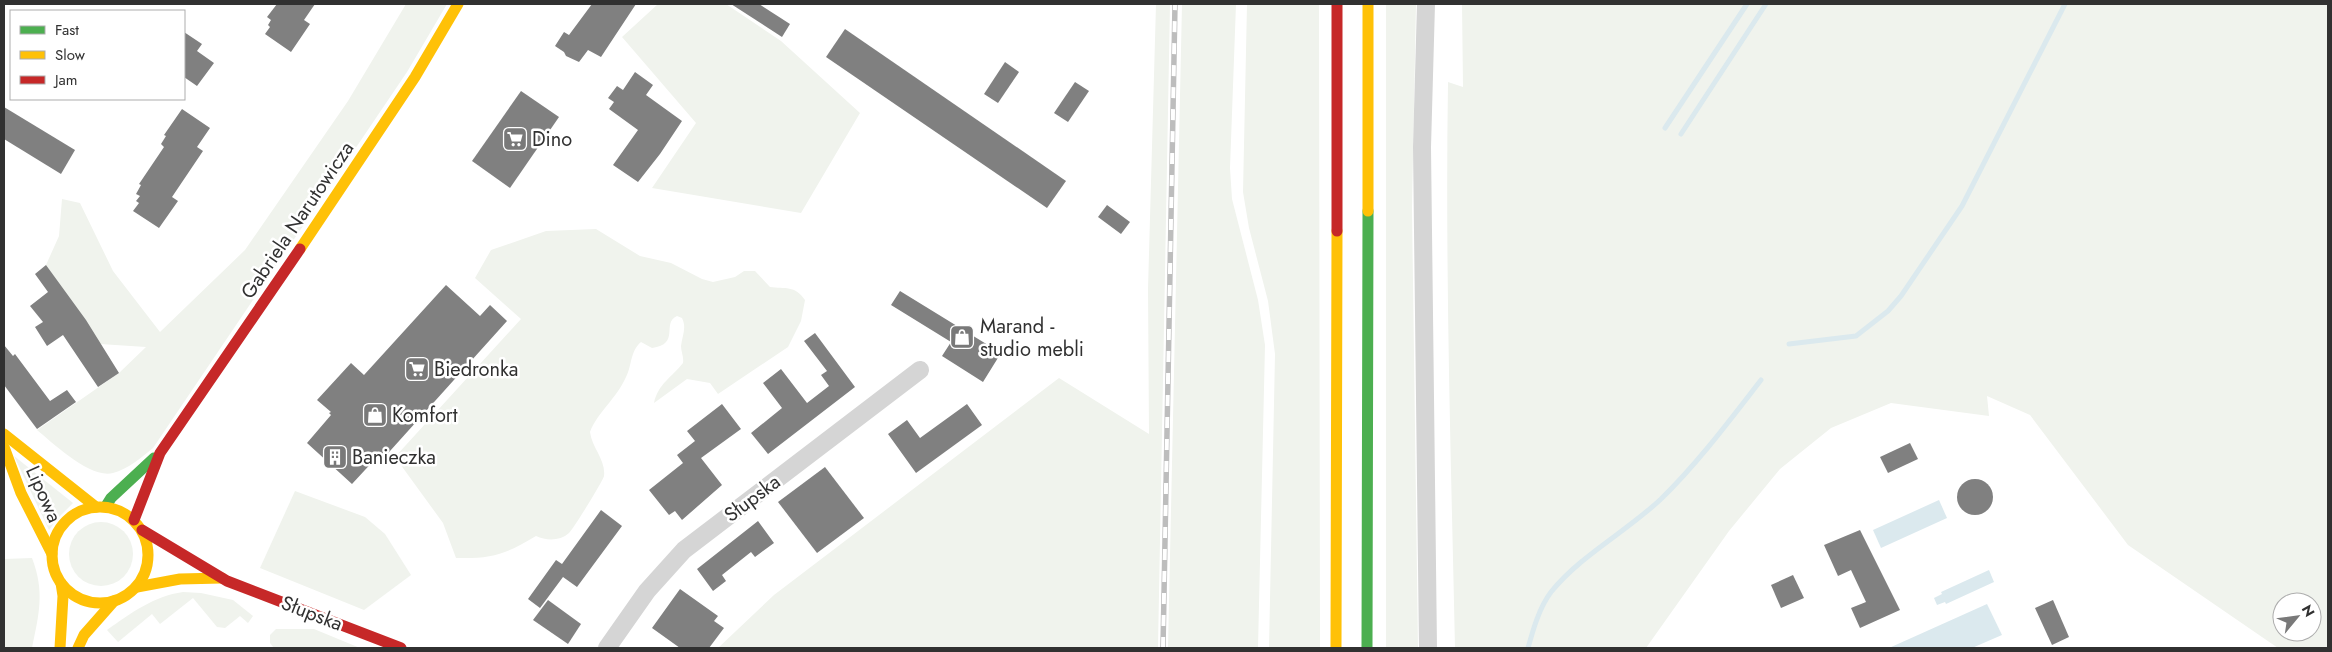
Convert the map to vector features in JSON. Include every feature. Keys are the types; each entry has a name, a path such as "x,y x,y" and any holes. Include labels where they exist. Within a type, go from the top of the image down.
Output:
{"main road":[{"name":"Gabriela Narutowicza","path":"101,506 160,453 363,157 415,77 458,4"},
{"path":"1336,648 1337,4"},
{"path":"1367,648 1368,4"},
{"name":"Lipowa","path":"4,434 101,506"},
{"name":"Lipowa","path":"4,447 21,493 52,554"},
{"name":"Gabriela Narutowicza","path":"134,520 160,453"},
{"path":"78,648 84,635 114,601 137,586 146,570 148,556 148,543 142,530 134,520 122,511 101,506 83,509 63,523 56,535 52,554 57,576 77,597 90,602 114,601"},
{"name":"Słupska","path":"142,530 222,578 400,648"},
{"name":"Słupska","path":"137,586 180,580 222,578"},
{"path":"60,648 61,582"}],"street":[{"path":"1426,4 1422,147 1428,648"},
{"name":"Słupska","path":"607,648 647,591 684,550 920,370"}],"shaded area":[{"path":"406,4 447,4 407,72 153,448 124,469 113,473 94,471 72,459 37,430 119,373 146,347 100,344 46,265 59,236 62,199 80,203 113,271 160,332 245,250 348,101"},
{"path":"658,4 726,4 781,41 860,113 801,213 652,188 696,123 622,37"},
{"path":"1156,4 1170,4 1158,648 718,648 774,595 1059,378 1149,434 1148,289"},
{"path":"1182,4 1236,4 1230,168 1232,199 1258,300 1265,345 1258,648 1168,648"},
{"path":"1247,4 1319,4 1320,648 1269,648 1275,354 1268,301 1249,228 1243,192"},
{"path":"1386,4 1416,4 1412,208 1418,648 1386,648"},
{"path":"1462,4 2328,4 2328,648 2278,648 2128,545 2030,415 1987,396 1989,416 1891,403 1831,428 1780,469 1729,531 1646,648 1455,648 1448,294 1448,82 1463,87"},
{"path":"596,229 640,256 671,263 702,279 713,282 735,277 744,271 755,271 770,287 793,290 801,295 805,300 801,321 788,347 718,394 710,383 687,379 654,403 662,386 683,363 681,346 684,325 682,318 677,316 670,323 668,338 661,346 652,348 641,342 637,346 622,385 593,425 590,432 591,438 601,459 604,476 569,533 562,538 553,539 536,536 507,551 489,556 456,558 443,523 395,457 521,319 475,278 491,250 546,231"},
{"path":"14,456 73,503 49,530"},
{"path":"295,491 365,517 385,534 411,575 364,610 260,568"},
{"path":"1939,500 1947,518 1881,548 1873,530"},
{"path":"101,522 119,528 127,536 133,554 127,572 119,580 101,586 83,580 75,572 69,554 75,536 83,528"},
{"path":"32,558 40,592 40,603 32,648 4,648 4,559"},
{"path":"1989,570 1994,582 1946,604 1945,602 1937,605 1934,598 1942,594 1941,592"},
{"path":"183,592 201,593 233,600 253,616 248,623 240,616 225,628 217,627 193,598 160,624 152,614 118,642 107,630 153,601"},
{"path":"1987,604 2002,635 1972,648 1889,648"},
{"path":"276,629 314,629 360,648 274,648 270,643 270,635"}],"building":[{"path":"277,4 315,4 304,20 310,24 291,52 265,34 270,27 268,25 271,20 267,17"},
{"path":"592,4 636,4 601,57 588,50 579,62 566,56 564,52 555,46 564,32 569,35"},
{"path":"731,4 759,4 790,24 782,37"},
{"path":"845,29 1066,181 1047,208 826,57"},
{"path":"185,33 202,44 197,51 214,63 197,86 185,78"},
{"path":"1005,62 1019,72 998,103 984,94"},
{"path":"635,72 653,85 646,95 682,121 638,182 613,165 638,130 609,109 614,102 608,98 617,86 623,90"},
{"path":"1075,82 1089,91 1068,122 1054,113"},
{"name":"Dino","path":"521,91 559,117 510,188 472,161"},
{"path":"4,107 75,150 61,174 4,139"},
{"path":"182,109 210,128 197,147 203,151 172,197 178,201 159,228 133,211 139,203 136,201 140,196 136,194 141,185 139,184 164,147 161,144 166,136 164,135"},
{"path":"1107,205 1130,222 1121,234 1098,217"},
{"path":"46,265 86,320 119,373 98,387 63,335 47,346 35,327 43,322 30,306 48,292 35,274"},
{"name":"Biedronka","path":"446,285 480,316 490,305 507,321 381,461 377,457 352,484 307,443 331,415 329,413 331,412 317,400 351,363 364,375"},
{"path":"900,291 1001,353 983,382 942,356 951,342 891,305"},
{"path":"815,333 855,387 768,454 751,433 782,408 763,383 781,369 807,403 829,386 821,375 827,371 804,341"},
{"path":"4,345 13,356 15,354 50,401 67,390 76,402 37,429 4,385"},
{"path":"722,404 741,429 701,458 722,485 682,520 675,511 669,515 649,490 683,463 677,455 695,441 687,431"},
{"path":"967,404 982,425 916,473 888,434 907,420 920,438"},
{"path":"1910,443 1918,459 1888,473 1880,457"},
{"path":"825,467 864,518 817,553 778,502"},
{"path":"1975,479 1988,484 1993,497 1988,510 1975,515 1962,510 1957,497 1962,484"},
{"path":"601,510 622,526 577,587 563,577 540,608 528,599 556,560 562,564"},
{"path":"758,521 774,543 755,557 751,552 722,575 726,581 713,591 697,569"},
{"path":"1860,530 1900,610 1860,628 1851,608 1866,602 1851,570 1838,576 1824,545"},
{"path":"1793,575 1804,598 1781,608 1771,585"},
{"path":"680,589 718,616 714,621 724,628 709,648 680,648 652,628"},
{"path":"548,600 581,624 568,644 533,620"},
{"path":"2053,600 2069,637 2052,645 2035,608"}],"waterway":[{"path":"1665,128 1747,4"},
{"path":"1681,134 1766,4"},
{"path":"1789,344 1856,336 1888,311 1901,296 1962,206 2065,4"},
{"path":"1528,648 1540,612 1551,592 1576,566 1661,499 1700,457 1761,380"}],"railway":[{"path":"1163,648 1175,4"}],"traffic: fast":[{"path":"1367,648 1368,211"},
{"path":"106,506 111,498 154,458"}],"traffic: slow":[{"path":"300,249 415,77 458,4"},
{"path":"1368,4 1368,211"},
{"path":"1336,648 1337,231"},
{"path":"4,434 96,507"},
{"path":"4,447 21,493 52,554"},
{"path":"100,507 118,510 134,521 145,537 148,555 145,573 134,589 118,600 100,603 82,600 66,589 55,573 52,555 55,537 66,521 82,510 100,507"},
{"path":"137,587 180,579 222,578"},
{"path":"60,648 63,596 61,583"},
{"path":"78,648 84,635 114,601"}],"traffic: jam":[{"path":"1337,4 1337,231"},
{"path":"134,520 160,453 300,249"},
{"path":"142,530 227,581 401,648"}],"place":[{"name":"Dino","path":"515,139"},
{"name":"Marand - studio mebli","path":"962,337"},
{"name":"Biedronka","path":"417,369"},
{"name":"Komfort","path":"375,415"},
{"name":"Banieczka","path":"335,457"}]}
